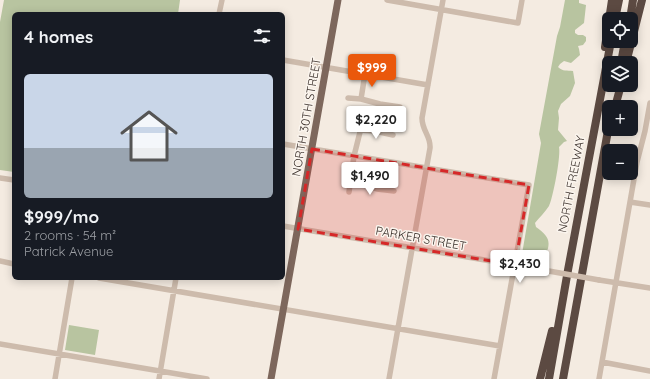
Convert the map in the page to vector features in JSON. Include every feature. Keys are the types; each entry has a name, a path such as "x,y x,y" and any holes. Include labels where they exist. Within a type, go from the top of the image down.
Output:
{"highway":[{"path":"592,139 612,0"},
{"path":"616,12 619,0"},
{"path":"631,12 633,0"},
{"path":"628,56 642,0"},
{"name":"NORTH FREEWAY","path":"549,379 610,48"},
{"path":"606,141 607,136"},
{"path":"564,379 607,136"},
{"path":"540,379 568,270"}],"main road":[{"name":"NORTH 30TH STREET","path":"271,379 338,0"}],"street":[{"path":"219,12 222,0"},
{"path":"387,0 518,23 522,0"},
{"path":"389,379 430,142 423,127 422,121 443,0"},
{"path":"285,60 428,85"},
{"path":"361,99 365,74"},
{"path":"348,98 361,99 400,107"},
{"path":"599,379 637,162 649,120 650,103"},
{"path":"349,192 361,116"},
{"path":"360,130 375,131 393,135"},
{"path":"285,144 528,185 494,379"},
{"path":"0,178 12,180"},
{"path":"351,180 377,189 394,191"},
{"path":"630,202 650,205"},
{"name":"PARKER STREET","path":"285,226 650,288"},
{"path":"0,261 12,264"},
{"path":"54,379 72,280"},
{"path":"111,280 500,346"},
{"path":"159,379 176,280"},
{"path":"0,344 207,379"},
{"path":"602,362 650,371"}],"highlighted area":[{"path":"312,149 529,185 515,265 298,229"}],"green space":[{"path":"4,0 180,0 178,12 12,12 12,172 0,170 0,22"},
{"path":"565,0 579,0 579,3 586,5 584,23 575,30 575,33 586,37 586,41 583,45 578,46 580,55 571,63 564,61 558,67 563,70 573,71 575,83 570,96 561,104 558,111 558,130 567,141 559,147 559,159 553,195 549,206 535,223 536,227 546,235 549,245 546,254 537,258 532,256 524,256 522,254 541,143 539,134"},
{"path":"69,325 99,330 95,355 65,350"}]}
